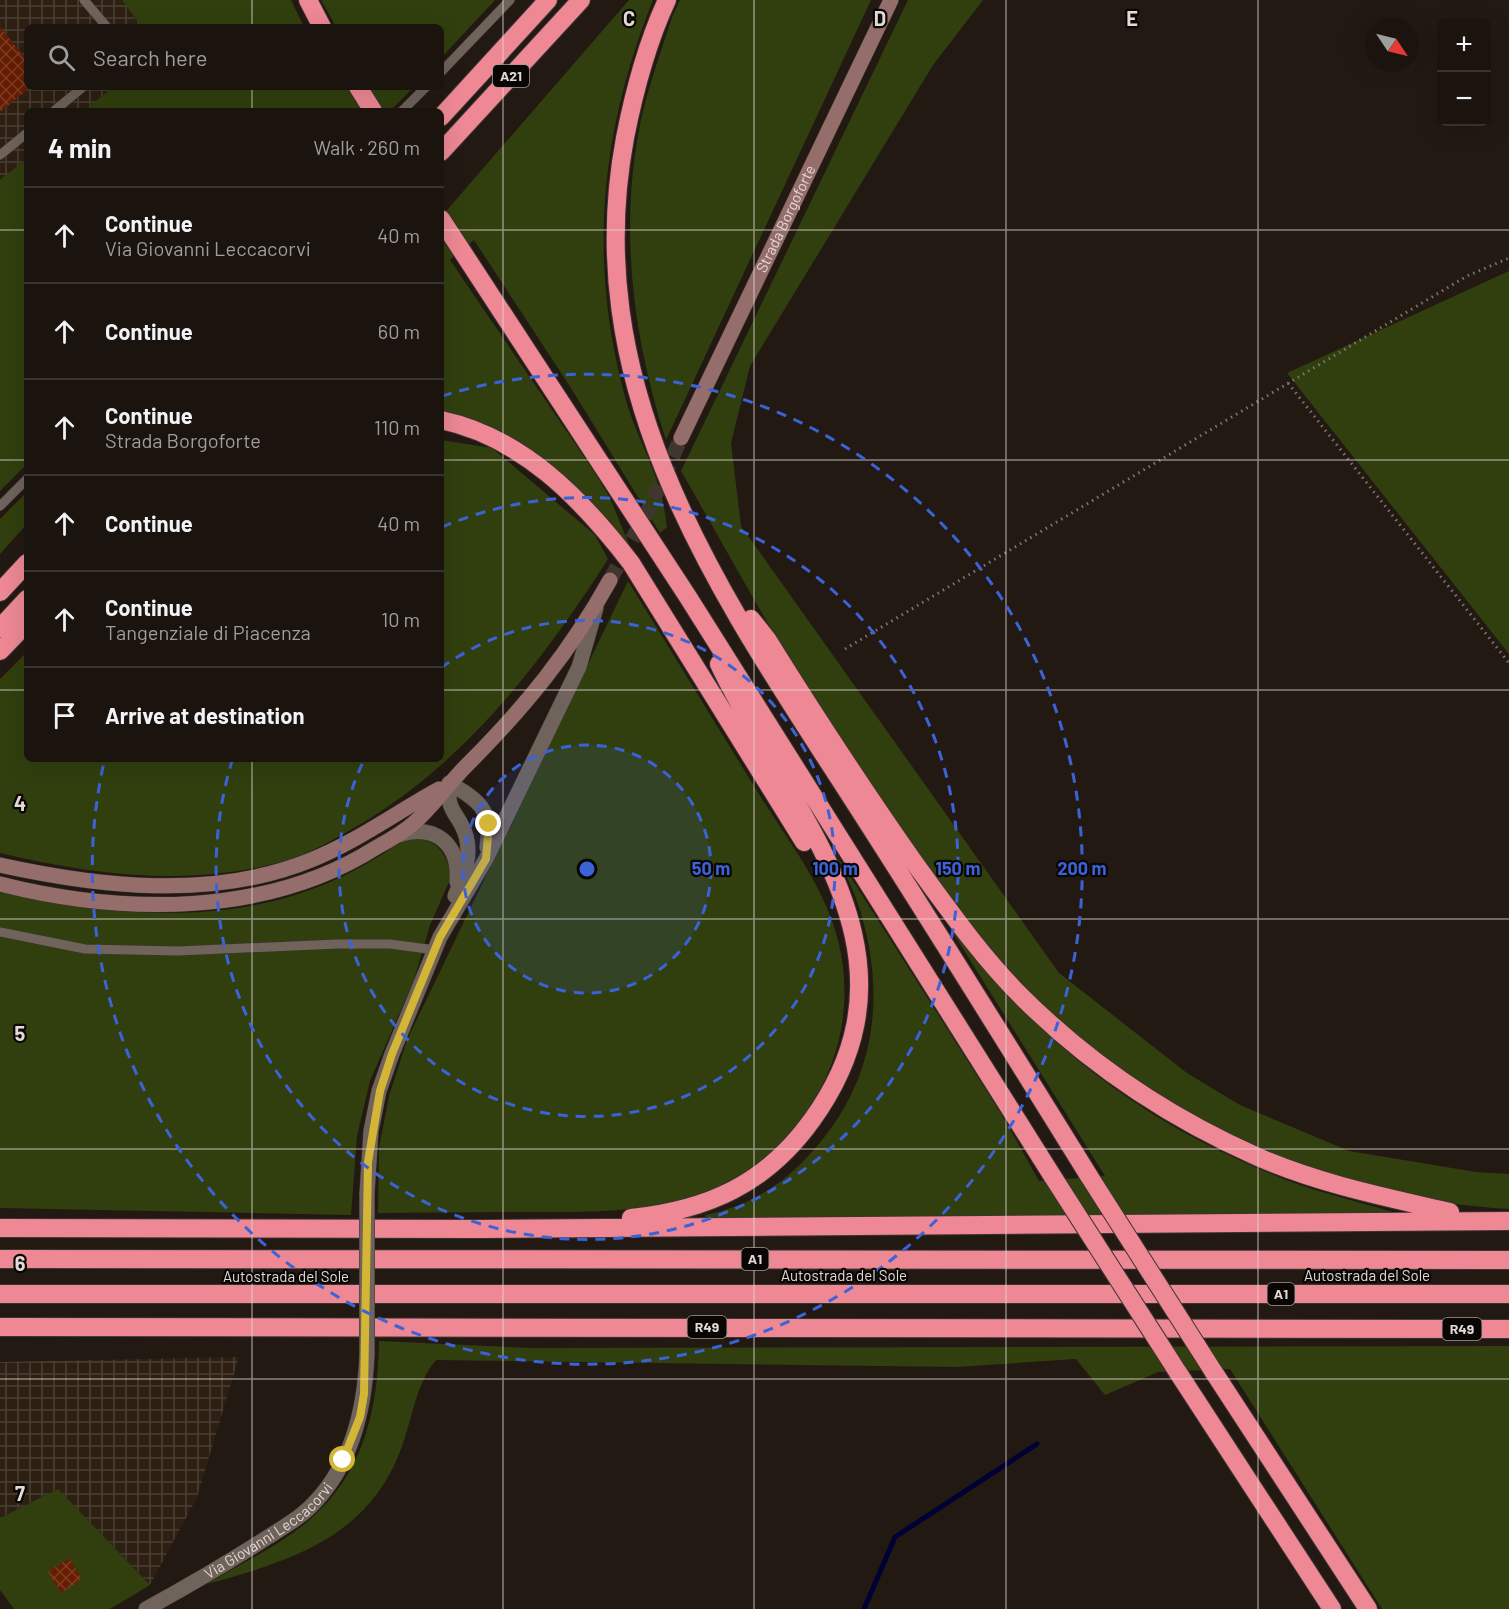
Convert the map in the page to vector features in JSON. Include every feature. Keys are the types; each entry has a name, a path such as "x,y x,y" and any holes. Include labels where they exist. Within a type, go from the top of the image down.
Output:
{"highway":[{"path":"308,0 320,24"},
{"name":"A21","path":"444,114 548,0"},
{"name":"A21","path":"444,149 581,0"},
{"path":"667,0 632,105 616,200 618,298 626,350 650,438 687,522 766,663 973,987 1089,1176 1213,1371 1368,1609"},
{"path":"360,90 371,108"},
{"path":"444,224 688,597 1053,1177 1332,1609"},
{"path":"444,421 491,436 534,463 573,496 630,563 805,844 837,905 847,936 853,977 853,1020 849,1046"},
{"path":"0,592 24,566"},
{"path":"714,573 767,639 869,798 958,922 1022,997 1089,1056 1149,1100 1260,1158 1366,1194 1482,1219"},
{"path":"483,1229 651,1215 706,1202 736,1188 777,1161 803,1132 837,1078 849,1046 861,979 855,935 846,901 780,774 734,698 688,597"},
{"path":"0,628 24,602"},
{"path":"0,651 24,625"},
{"path":"0,1228 483,1229 1482,1219 1509,1221"},
{"name":"Autostrada del Sole","path":"0,1259 1509,1260"},
{"name":"Autostrada del Sole","path":"0,1294 1509,1294"},
{"name":"R49","path":"0,1327 1509,1329"},
{"path":"1415,1329 1509,1338"}],"main road":[{"name":"Strada Borgoforte","path":"681,438 891,0"},
{"path":"0,885 85,899 178,904 220,900 301,885 344,867 415,823 449,783 538,691 597,604 610,580"},
{"path":"0,865 64,878 134,885 197,884 261,875 311,860 338,848 449,783"}],"street":[{"path":"438,943 486,859 579,667 597,604"},
{"path":"449,783 473,797 486,813 489,836 486,859"},
{"path":"394,837 424,830 441,838 448,845 453,853 458,873 448,914 468,858 465,835 449,806 449,783"},
{"name":"Via Giovanni Leccacorvi","path":"147,1609 233,1560 300,1516 329,1485 353,1440 364,1394 367,1354 367,1193 371,1131 380,1091 392,1054 438,943"}],"lane":[{"path":"84,0 104,24"},
{"path":"444,69 510,0"},
{"path":"58,108 79,90"},
{"path":"405,108 423,90"},
{"path":"0,155 24,135"},
{"path":"0,506 24,482"},
{"path":"0,932 86,949 178,951 438,943"}],"path":[{"path":"845,648 1467,276 1509,258"},
{"path":"1288,383 1509,663"}],"shaded area":[{"path":"0,0 122,0 140,24 24,24 24,90 111,90 90,108 24,108 24,162 0,182"},
{"path":"239,1357 197,1497 150,1585 58,1489 0,1518 0,1362"}],"green space":[{"path":"122,0 291,0 303,24 140,24"},
{"path":"321,0 495,0 444,55 444,24 334,24"},
{"path":"629,0 653,0 621,97 611,146 604,243 606,292 613,342 624,393 662,500 667,527 660,533 571,388 474,240 450,260 593,470 610,498 633,554 593,506 572,485 526,447 472,420 444,413 444,214"},
{"path":"680,0 871,0 666,440 638,327 633,289 630,212 641,120 658,60"},
{"path":"908,0 983,0 933,65 750,366 731,443 741,526 1059,973 1187,1073 1240,1105 1349,1151 1476,1172 1509,1174 1509,1209 1446,1202 1383,1190 1322,1173 1262,1150 1205,1122 1150,1090 1098,1053 1050,1011 1006,966 966,918 848,752 786,654 681,471"},
{"path":"109,90 411,90 393,108 88,108"},
{"path":"24,160 24,467 0,491 0,180"},
{"path":"1509,271 1509,654 1287,373"},
{"path":"444,440 492,448 595,535 608,559 555,637 496,710 444,762"},
{"path":"24,495 24,527 0,554 0,519"},
{"path":"628,581 796,851 828,911 841,954 844,996 840,1036 827,1075 807,1111 782,1143 736,1179 700,1195 661,1205 604,1211 378,1213 379,1148 389,1096 407,1040"},
{"path":"24,655 24,762 444,762 392,804 333,840 291,859 269,865 202,875 134,875 67,867 0,853 0,679"},
{"path":"416,837 430,842 444,854 452,875 430,925 414,980 370,1081 357,1136 351,1215 0,1208 0,892 84,907 127,911 170,913 213,911 255,905 297,895 346,875 407,838"},
{"path":"834,851 1002,1115 1039,1181 1105,1176 950,928 1025,1012 1065,1049 1106,1082 1150,1112 1197,1139 1247,1163 1300,1185 1396,1213 1396,1216 705,1218 705,1215 735,1207 762,1194 798,1166 832,1127 850,1098 862,1067 870,1036 873,1003 872,969 867,935 857,901"},
{"path":"379,1341 532,1348 1509,1346 1509,1609 1382,1609 1230,1369 1158,1372 1105,1395 1076,1359 957,1367 436,1360 429,1369 419,1391 401,1449 387,1479 368,1504 347,1525 296,1555 207,1584 265,1551 306,1523 334,1494 348,1475 366,1433 372,1411"},
{"path":"58,1489 150,1585 110,1609 14,1609 0,1590 0,1518"}],"building":[{"path":"0,27 24,56 24,90 27,90 0,112"},
{"path":"69,1558 82,1579 61,1593 48,1572"}],"waterway":[{"path":"864,1609 895,1537 1037,1444"}],"tunnel":[{"path":"610,580 651,505 681,438"}],"route":[{"path":"343,1460 353,1440 360,1417 366,1376 368,1162 371,1131 380,1091 392,1054 440,937 486,859 489,824"}]}
